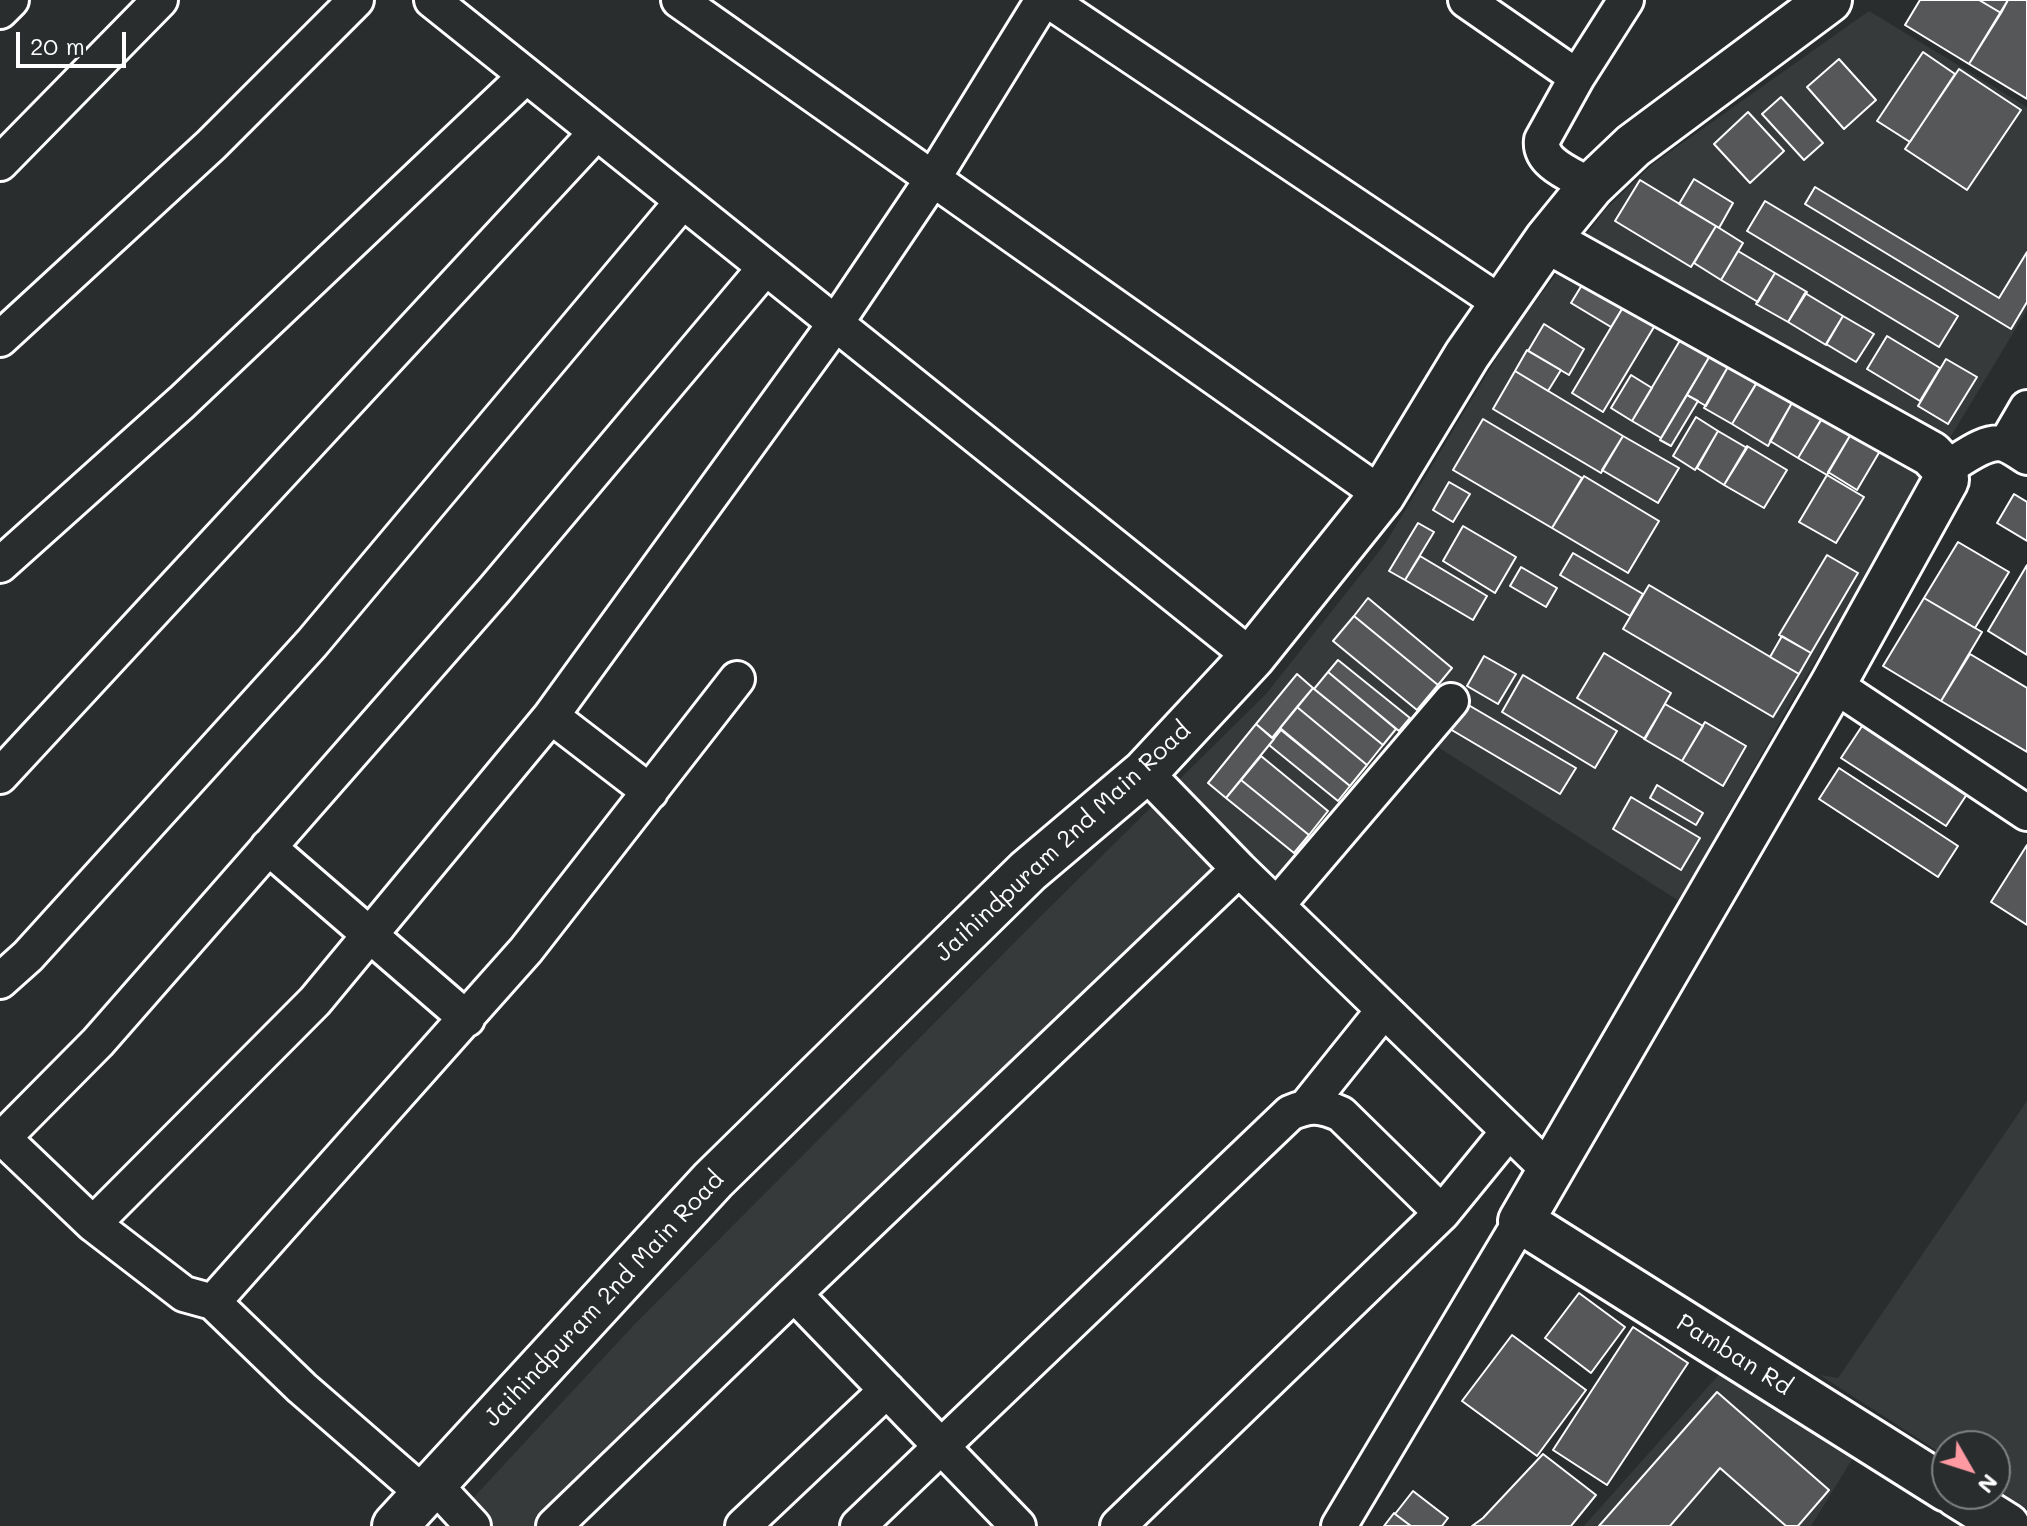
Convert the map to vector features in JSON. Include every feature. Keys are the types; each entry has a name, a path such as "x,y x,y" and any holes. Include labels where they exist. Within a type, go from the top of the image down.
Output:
{"street":[{"path":"0,11 11,0"},
{"path":"0,163 160,0"},
{"path":"0,339 211,145 356,0"},
{"path":"432,0 1252,657"},
{"path":"679,0 1382,495"},
{"path":"93,1224 315,1001 551,716 835,324 932,180 1045,0 1502,304"},
{"path":"1466,0 1577,77"},
{"path":"1591,186 1545,158 1541,149 1547,129 1626,0"},
{"name":"Jaihindpuram 2nd Main Road","path":"395,1526 713,1180 1028,871 1145,772 1252,657 1382,495 1467,355 1547,240 1591,186 1633,146 1685,105 1829,0"},
{"path":"0,565 182,402 526,76"},
{"path":"0,776 596,133"},
{"path":"0,981 28,956 312,643 682,202"},
{"path":"1339,1526 1521,1221 1833,684 1946,480 1945,469 1931,454 1547,240"},
{"path":"473,1526 302,1388 213,1302 184,1294 93,1224 2,1139 98,1042 495,589 765,268"},
{"path":"1945,469 1985,446 2017,451 2027,408"},
{"path":"213,1302 526,950 737,679"},
{"path":"1833,684 2027,813"},
{"path":"1277,905 1451,701"},
{"path":"551,716 650,792"},
{"path":"1145,772 1239,869 1550,1171"},
{"path":"268,847 467,1019"},
{"path":"554,1526 1239,869"},
{"path":"1307,1106 1384,1010"},
{"path":"858,1526 1290,1113 1307,1106 1324,1106 1341,1114 1442,1213"},
{"path":"1118,1526 1442,1213 1509,1131"},
{"name":"Pamban Rd","path":"1521,1221 1931,1479"},
{"path":"794,1294 1018,1526"},
{"path":"743,1526 887,1390"},
{"path":"1982,1510 2007,1526"}],"shaded area":[{"path":"1869,11 2027,107 2027,310 1795,695 1679,901 1416,733 1275,890 1241,852 564,1526 447,1526 634,1325 1266,694 1385,544 1511,334 1605,210 1653,164"},
{"path":"2027,1101 2027,1509 2011,1498 2011,1430 1931,1430 1931,1447 1820,1375 1838,1378"},
{"path":"1722,1371 1856,1453 1811,1526 1584,1526"}],"building":[{"path":"1920,0 1979,0 2001,13 1969,64 1905,25"},
{"path":"1979,0 2008,0 2001,13"},
{"path":"2008,0 2027,0 2027,99 1969,64"},
{"path":"1923,52 1955,74 1910,142 1877,121"},
{"path":"1839,59 1876,100 1844,129 1807,87"},
{"path":"1959,69 2021,110 1967,190 1905,149"},
{"path":"1781,97 1823,143 1804,160 1762,114"},
{"path":"1748,112 1784,151 1750,183 1714,144"},
{"path":"1694,179 1733,203 1719,228 1679,204"},
{"path":"1640,180 1716,226 1691,267 1615,221"},
{"path":"1815,187 1999,298 2027,252 2027,302 2011,329 1805,204"},
{"path":"1765,201 1958,316 1939,347 1747,231"},
{"path":"1716,226 1743,243 1721,280 1694,263"},
{"path":"1738,251 1775,273 1758,302 1721,280"},
{"path":"1775,273 1807,292 1788,322 1756,304"},
{"path":"1585,280 1625,304 1611,327 1571,303"},
{"path":"1805,293 1843,316 1826,345 1788,322"},
{"path":"1625,304 1657,322 1603,412 1572,393"},
{"path":"1843,316 1874,334 1856,362 1826,344"},
{"path":"1544,324 1584,349 1569,375 1528,351"},
{"path":"1887,336 1940,368 1920,401 1867,369"},
{"path":"1682,337 1711,354 1661,438 1632,421"},
{"path":"1527,350 1561,370 1548,391 1515,371"},
{"path":"1711,354 1729,365 1706,406 1687,395"},
{"path":"1946,359 1977,377 1948,424 1918,406"},
{"path":"1729,365 1757,382 1732,424 1704,408"},
{"path":"1515,371 1623,436 1601,473 1493,409"},
{"path":"1631,375 1652,388 1632,421 1611,408"},
{"path":"1758,381 1793,401 1768,446 1732,424"},
{"path":"1687,395 1698,401 1671,446 1660,440"},
{"path":"1793,401 1822,418 1798,458 1770,441"},
{"path":"1696,417 1718,431 1695,470 1673,456"},
{"path":"1823,417 1851,434 1827,475 1798,458"},
{"path":"1483,419 1582,478 1552,528 1453,470"},
{"path":"1718,431 1747,448 1724,485 1697,468"},
{"path":"1851,434 1880,451 1857,490 1828,472"},
{"path":"1623,436 1679,468 1658,503 1602,470"},
{"path":"1747,446 1787,470 1764,508 1724,485"},
{"path":"1827,475 1864,497 1836,543 1799,522"},
{"path":"1584,476 1659,521 1628,573 1552,528"},
{"path":"1449,482 1470,494 1453,522 1433,510"},
{"path":"2014,494 2027,502 2027,541 1997,523"},
{"path":"1418,523 1434,532 1405,580 1389,571"},
{"path":"1463,526 1516,557 1495,593 1443,561"},
{"path":"1958,542 2009,572 1975,628 1924,598"},
{"path":"1573,553 1643,594 1630,616 1560,575"},
{"path":"1827,555 1858,573 1811,653 1779,635"},
{"path":"1420,556 1487,596 1473,620 1405,580"},
{"path":"2027,565 2027,655 1988,631"},
{"path":"1521,567 1557,588 1546,607 1510,586"},
{"path":"1649,585 1799,674 1773,717 1623,629"},
{"path":"1368,598 1452,668 1438,685 1354,616"},
{"path":"1924,598 1982,632 1941,701 1883,666"},
{"path":"1354,616 1438,685 1417,710 1333,641"},
{"path":"1782,636 1811,653 1799,674 1770,657"},
{"path":"1604,653 1671,693 1645,739 1577,698"},
{"path":"1970,654 2027,688 2027,752 1941,701"},
{"path":"1484,656 1516,674 1498,704 1467,686"},
{"path":"1338,660 1410,718 1399,731 1328,672"},
{"path":"1328,672 1396,729 1383,745 1314,689"},
{"path":"1297,674 1313,688 1272,738 1256,724"},
{"path":"1523,675 1617,731 1595,768 1502,712"},
{"path":"1313,688 1383,745 1367,765 1297,707"},
{"path":"1465,703 1576,768 1560,794 1450,729"},
{"path":"1665,704 1703,726 1682,761 1644,739"},
{"path":"1297,707 1367,765 1350,786 1280,728"},
{"path":"1870,714 1975,782 1946,826 1841,758"},
{"path":"1705,722 1746,746 1723,786 1682,761"},
{"path":"1256,724 1274,739 1226,798 1208,783"},
{"path":"1281,730 1350,786 1338,801 1269,745"},
{"path":"1261,756 1328,811 1309,835 1241,780"},
{"path":"1839,768 1958,846 1938,877 1819,799"},
{"path":"1241,780 1309,835 1294,853 1226,798"},
{"path":"1657,785 1703,813 1696,825 1650,798"},
{"path":"1631,797 1700,838 1681,870 1613,829"},
{"path":"2027,845 2027,925 1991,902"},
{"path":"1579,1293 1625,1327 1591,1373 1545,1338"},
{"path":"1633,1327 1688,1363 1607,1485 1553,1450"},
{"path":"1512,1335 1586,1390 1537,1456 1462,1401"},
{"path":"1717,1392 1829,1490 1798,1526 1786,1526 1720,1468 1670,1526 1599,1526"},
{"path":"1543,1454 1596,1495 1571,1526 1472,1526 1483,1518"},
{"path":"1413,1491 1448,1518 1442,1526 1411,1526 1395,1514"},
{"path":"1395,1514 1411,1526 1384,1526"}]}
